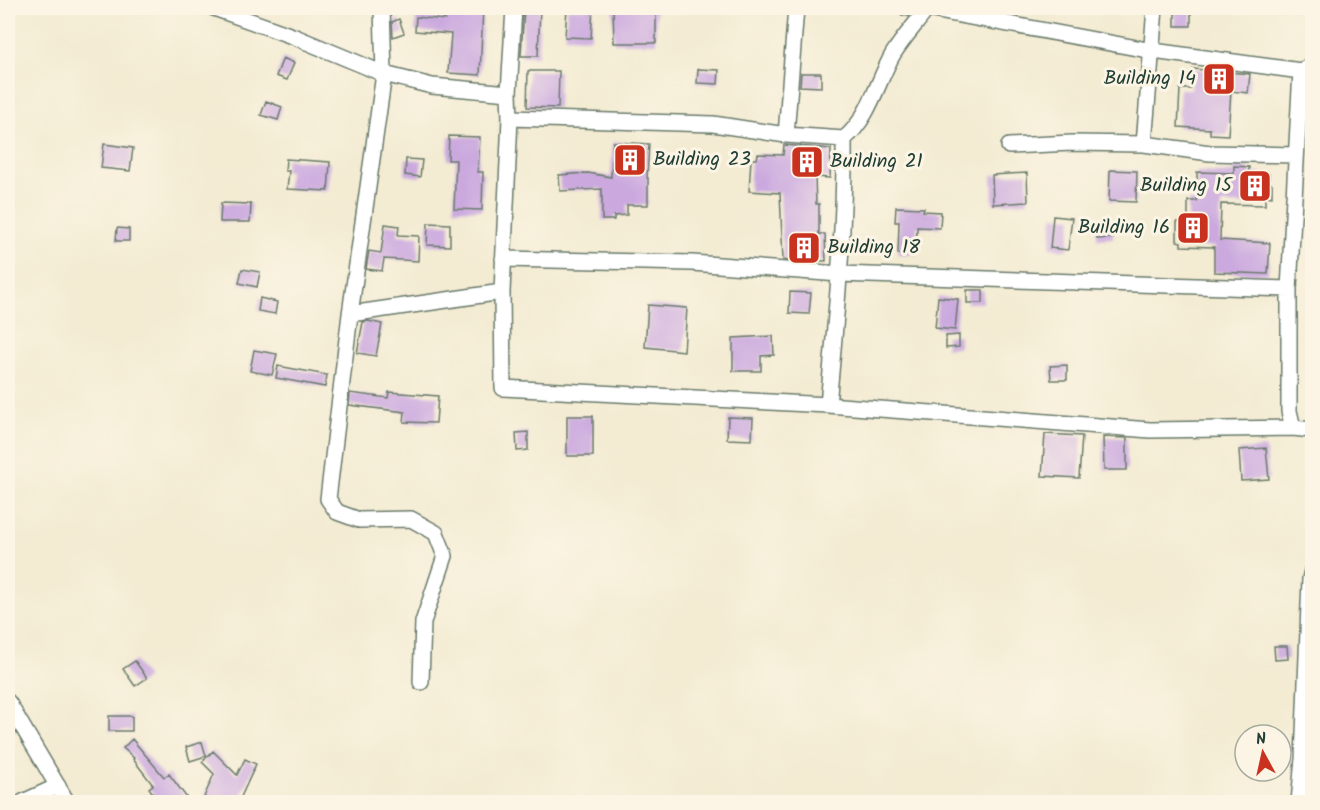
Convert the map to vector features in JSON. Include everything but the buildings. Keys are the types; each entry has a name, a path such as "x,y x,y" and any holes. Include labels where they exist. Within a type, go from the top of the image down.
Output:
{"street":[{"path":"214,8 295,37 384,74 432,86 509,93"},
{"path":"382,8 384,74 350,314 328,499 337,512 359,520 411,519 436,533 445,556 423,622 421,682"},
{"path":"514,8 502,292 503,388 828,405 1150,430 1293,428 1312,430"},
{"path":"786,135 796,8"},
{"path":"906,8 927,9 1153,51 1306,68 1295,155 1289,289 1289,411 1293,428"},
{"path":"1144,144 1155,8"},
{"path":"828,405 840,274 845,188 844,139 863,119 894,53 927,9"},
{"path":"510,118 713,124 786,135 844,139"},
{"path":"1009,147 1072,143 1144,144 1210,153 1295,155"},
{"path":"503,259 692,263 840,274 1289,289"},
{"path":"350,314 502,292"},
{"path":"1304,796 1308,759 1310,579 1312,571"},
{"path":"8,702 67,802"},
{"path":"23,802 58,786"}],"place":[{"name":"Building 14","path":"1219,79"},
{"name":"Building 23","path":"630,160"},
{"name":"Building 21","path":"807,162"},
{"name":"Building 15","path":"1255,186"},
{"name":"Building 16","path":"1193,228"},
{"name":"Building 18","path":"804,248"}]}
